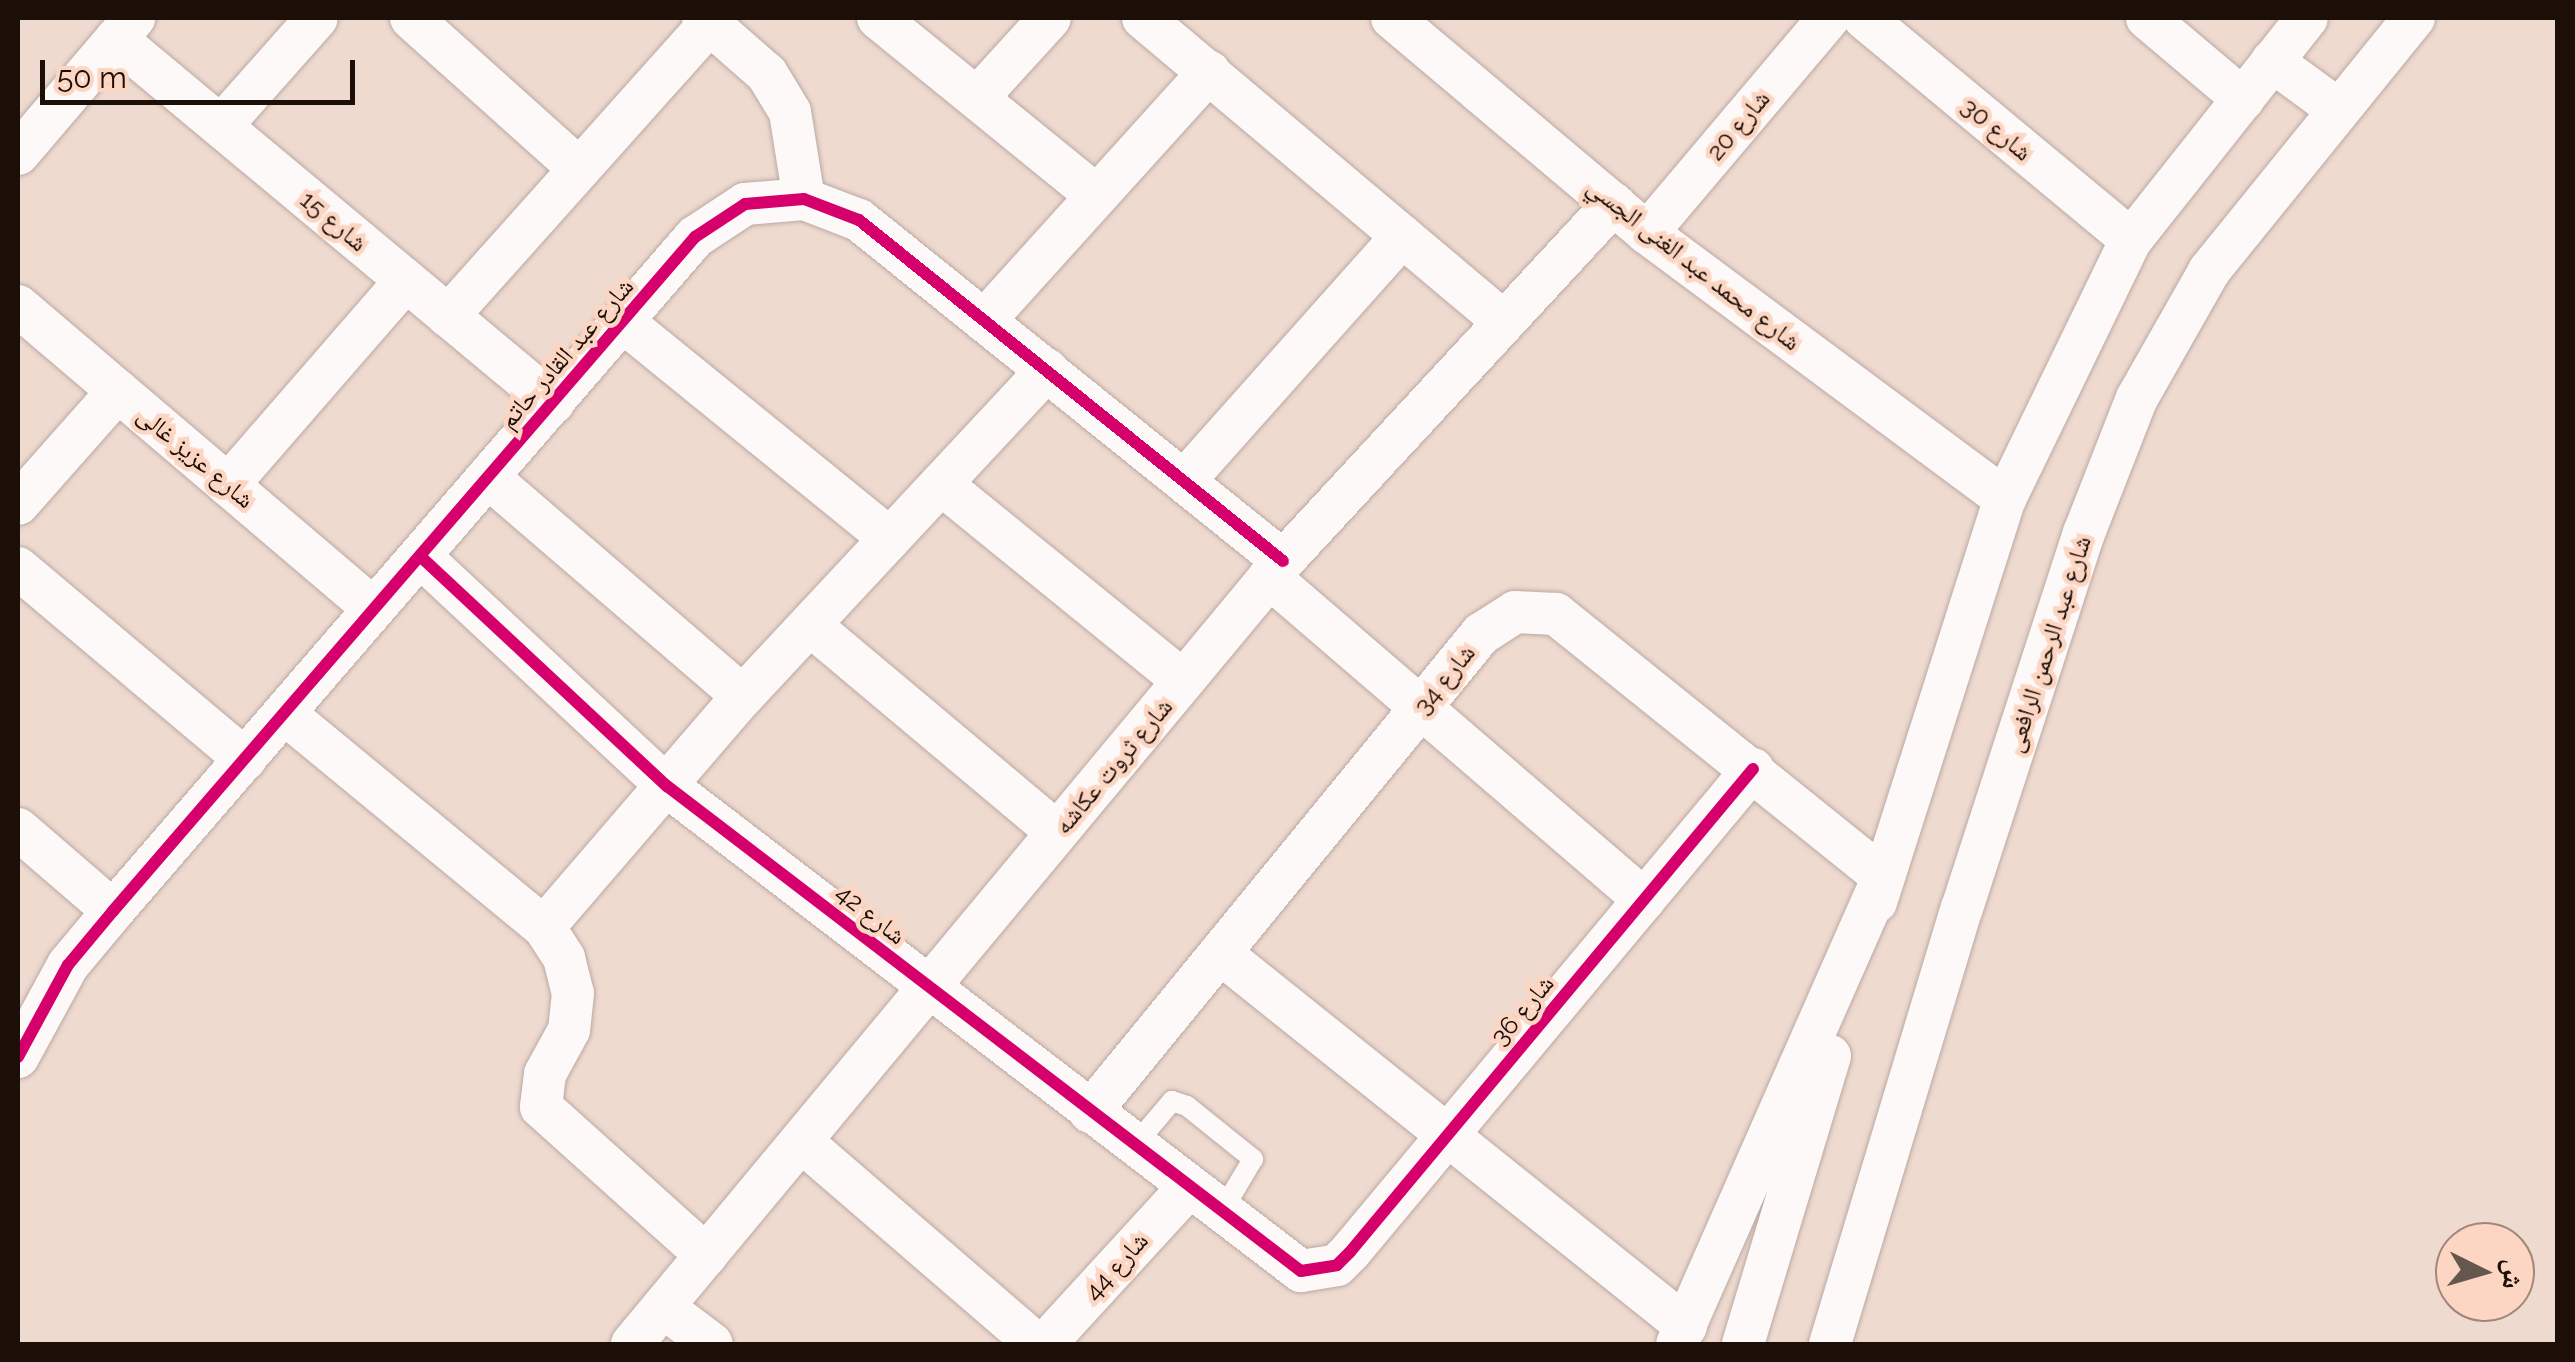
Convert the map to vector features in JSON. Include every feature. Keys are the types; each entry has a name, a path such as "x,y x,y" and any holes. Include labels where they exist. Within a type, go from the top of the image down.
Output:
{"street":[{"path":"221,126 317,18"},
{"path":"412,18 579,169"},
{"path":"879,18 1097,196"},
{"path":"977,98 1050,18"},
{"path":"1144,18 1504,322"},
{"name":"شارع محمد عبد الغنى الجسي","path":"1392,18 1647,233 2005,499"},
{"name":"شارع 20","path":"1647,233 1829,18"},
{"name":"شارع 30","path":"1864,18 2131,240"},
{"path":"2147,18 2242,99"},
{"path":"1743,1344 1884,877 2005,499 2131,240 2306,18"},
{"name":"شارع عبد الرحمن الرافعى","path":"1830,1344 1962,908 2084,533 2137,398 2208,271 2336,108 2414,18"},
{"path":"448,316 709,19 767,74 790,112 804,198"},
{"path":"18,154 127,24"},
{"name":"شارع 15","path":"127,24 221,126 553,402"},
{"path":"2272,61 2336,108"},
{"path":"984,320 1208,72"},
{"name":"شارع عبد القادر حاتم","path":"18,1056 68,965 695,237 745,204 804,198 859,220 1184,481 1421,708 1644,900"},
{"name":"شارع ثروت عكاشه","path":"632,1344 1276,569 1614,204"},
{"path":"1184,481 1402,236"},
{"path":"228,485 406,280"},
{"name":"شارع عزيز غالى","path":"18,306 374,608"},
{"path":"622,321 890,539"},
{"path":"544,927 743,696 1047,370"},
{"path":"18,504 118,391"},
{"path":"488,477 743,696"},
{"path":"941,484 1184,681"},
{"name":"شارع 42","path":"420,556 667,786 1284,1262 1320,1272"},
{"path":"18,568 244,759"},
{"name":"شارع 34","path":"1090,1112 1480,634 1516,612 1556,614 1884,877"},
{"path":"810,626 1058,832"},
{"path":"284,713 544,927 564,958 573,993 569,1030 545,1074 541,1107 706,1256"},
{"name":"شارع 36","path":"1320,1272 1350,1252 1753,769"},
{"path":"18,830 113,912"},
{"path":"1220,953 1447,1135 1681,1335 1884,877"},
{"path":"801,1140 1036,1344"},
{"name":"شارع 44","path":"1045,1344 1188,1188"},
{"path":"663,1307 712,1344"}],"lane":[{"path":"1134,1146 1172,1101 1233,1141 1254,1168 1222,1213"}],"cycle path":[{"path":"18,1057 68,965 113,911 695,237 745,204 804,199 859,220 1283,561"},
{"path":"420,556 667,786 1301,1271 1337,1265 1350,1252 1753,769"}]}
